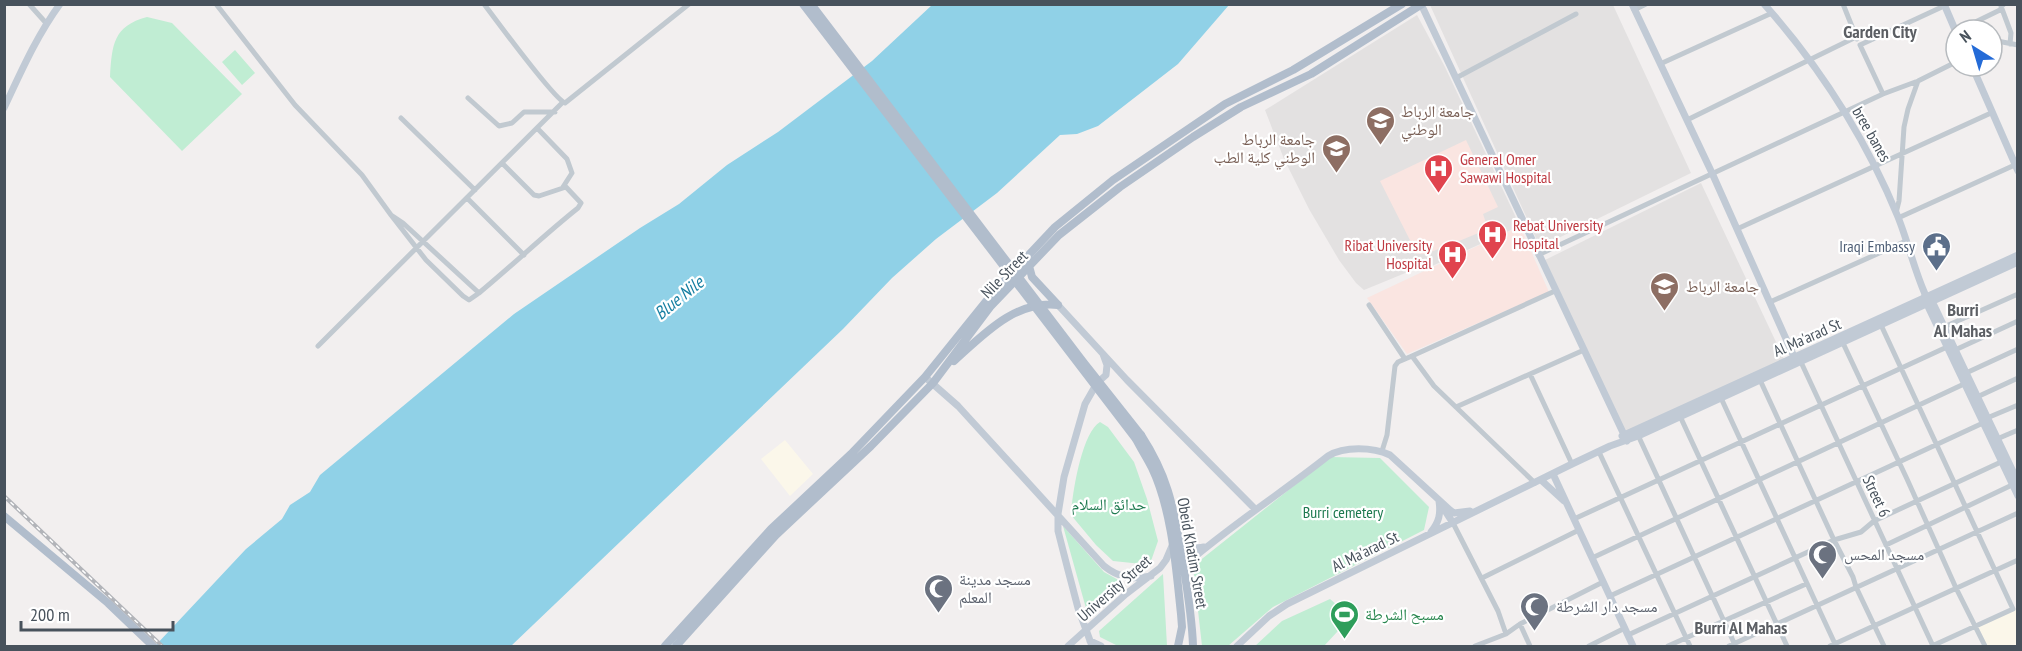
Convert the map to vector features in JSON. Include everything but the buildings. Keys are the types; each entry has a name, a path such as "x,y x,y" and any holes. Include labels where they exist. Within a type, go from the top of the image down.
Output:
{"main road":[{"path":"802,4 1138,437"},
{"path":"811,4 1138,437"},
{"name":"Nile Street","path":"665,646 771,529 851,454 925,377 982,306 1045,237 1095,194 1225,104 1293,70 1402,4"},
{"name":"Nile Street","path":"676,646 776,535 871,446 933,383 990,307 1059,235 1098,203 1193,137 1241,107 1311,74 1421,5"},
{"path":"1029,266 1032,277 1058,305"},
{"path":"948,365 983,334 1012,314 1044,303 1058,305"},
{"name":"Obeid Khatim Street","path":"1138,437 1155,457 1173,503 1185,565 1193,646"},
{"name":"Obeid Khatim Street","path":"1138,437 1161,494 1172,546 1182,620 1178,646"},
{"path":"4,516 108,603 148,646"},
{"path":"4,522 153,646"}],"street":[{"path":"29,4 46,23"},
{"path":"4,108 28,53 60,4"},
{"path":"216,4 295,105 362,175 416,248 468,300 581,205 580,200 568,188 563,187"},
{"path":"484,4 563,102"},
{"path":"318,346 563,102 568,102 689,4"},
{"path":"1646,4 1633,7 1798,359"},
{"name":"bree banes","path":"1764,4 1810,60 1845,113 1875,166 1897,215 1927,299 1964,384 2014,467 2018,496"},
{"path":"1843,4 1856,38 1883,94"},
{"path":"1421,5 1625,438"},
{"path":"1860,45 1944,5"},
{"path":"1982,18 2003,7 2014,32 2010,44"},
{"path":"1455,78 1576,14"},
{"path":"1660,64 1772,14"},
{"path":"1687,120 1856,38"},
{"path":"2004,43 2018,45"},
{"path":"1538,255 1883,94 1944,68"},
{"path":"1897,215 2017,166 1991,113 1977,78"},
{"path":"1897,215 1905,117 1918,81"},
{"path":"1984,93 1994,111 2001,133"},
{"path":"468,98 499,126 512,123 524,112 555,112"},
{"path":"1737,229 1991,113"},
{"path":"401,118 475,190"},
{"path":"503,164 534,195 539,196 563,187 572,173 569,161 537,129"},
{"path":"467,198 524,255"},
{"path":"391,214 479,293"},
{"path":"1770,302 1906,241"},
{"name":"Al Ma'arad St","path":"1237,646 1277,610 1625,438 1841,340 2017,255"},
{"name":"Al Ma'arad St","path":"1841,340 1881,325 1927,299 2018,262"},
{"path":"1383,451 1388,435 1395,366 1398,362 1555,291"},
{"path":"1944,327 2018,294"},
{"name":"bree banes","path":"1927,299 1944,327 1966,373 2001,462 2015,484"},
{"path":"1058,305 1255,509"},
{"path":"1369,305 1406,359"},
{"path":"1955,350 2018,321"},
{"path":"1881,325 2013,609 1933,646"},
{"path":"1841,340 1985,646"},
{"path":"1574,519 1947,347"},
{"path":"1966,373 2018,349"},
{"path":"1456,407 1584,350"},
{"path":"1101,646 1091,644 1078,608 1058,531 1058,514 1064,477 1085,404 1096,383 1106,375 1107,365 1103,354"},
{"path":"1412,356 1434,386 1456,407 1538,481 1566,502"},
{"name":"Al Ma'arad St","path":"1679,413 1721,398 1798,359"},
{"name":"Street 6","path":"1798,359 1933,646"},
{"path":"1530,374 1572,464"},
{"path":"925,377 958,406 1113,573 1135,579 1151,576"},
{"path":"1977,397 2018,378"},
{"path":"1760,380 1834,540 1845,558 1884,646"},
{"path":"1592,558 1881,425 1964,384"},
{"path":"1721,398 1795,557 1833,646 2018,560"},
{"path":"1610,596 1937,445 2018,405"},
{"path":"1679,413 1787,646"},
{"path":"1997,439 2018,430"},
{"path":"1637,433 1724,621 1733,646 1816,605 2018,513"},
{"path":"1185,565 1206,546 1332,453 1349,450 1383,451 1398,460 1454,513 1482,509"},
{"path":"1599,452 1690,646"},
{"path":"1588,646 1674,614 1795,557 1834,540 1861,532 1874,521 2001,462"},
{"path":"1553,474 1633,646"},
{"path":"1886,545 2015,484"},
{"path":"1439,501 1482,578 1498,610 1506,634"},
{"path":"1428,535 1438,521 1439,501"},
{"path":"1482,578 1579,530"},
{"path":"1179,539 1190,548 1198,549 1206,546"},
{"name":"University Street","path":"1068,646 1119,600 1163,565 1172,546"},
{"path":"1475,646 1506,634 1520,624 1603,582"},
{"path":"1668,646 1806,584"},
{"path":"1520,624 1530,646"}],"shaded area":[{"path":"1430,5 1613,5 1691,173 1540,247"},
{"name":"جامعة الرباط الوطني","path":"1417,15 1445,67 1520,226 1432,266 1420,267 1364,290 1339,260 1309,209 1284,159 1265,110"},
{"name":"General Omer Sawawi Hospital","path":"1466,140 1498,207 1483,214 1488,229 1425,254 1417,254 1380,181"},
{"name":"جامعة الرباط","path":"1701,183 1784,359 1625,432 1545,260"},
{"name":"Rebat University Hospital","path":"1520,226 1549,292 1407,354 1367,298"},
{"path":"785,440 813,474 790,496 761,459"},
{"path":"2017,609 2017,646 1987,646 1978,626"}],"green space":[{"path":"147,17 172,23 242,94 182,151 110,77 116,38 127,26"},
{"path":"235,50 255,73 242,85 222,62"},
{"name":"حدائق السلام","path":"1100,422 1108,427 1134,462 1147,499 1158,541 1151,561 1142,564 1113,561 1071,515 1073,493 1083,450 1094,428"},
{"name":"Burri cemetery","path":"1330,457 1380,458 1429,507 1424,530 1273,607 1228,646 1202,646 1193,566"},
{"name":"حدائق السلام","path":"1063,526 1104,572 1122,582 1089,619"},
{"path":"1163,574 1167,646 1118,646 1100,637 1099,631"},
{"path":"1330,599 1351,617 1324,646 1255,646 1282,621"}],"water":[{"name":"Blue Nile","path":"932,5 1229,5 1178,64 1098,126 1077,134 1060,135 997,193 936,239 892,278 843,329 511,646 155,646 246,549 282,519 290,505 310,492 320,475 514,314 679,204 727,165 778,132 872,61"}],"railway":[{"path":"4,496 162,646"}],"place":[{"name":"جامعة الرباط الوطني","path":"1380,146"},
{"name":"جامعة الرباط الوطني كلية الطب","path":"1336,174"},
{"name":"General Omer Sawawi Hospital","path":"1439,194"},
{"name":"Rebat University Hospital","path":"1492,260"},
{"name":"Iraqi Embassy","path":"1936,272"},
{"name":"Ribat University Hospital","path":"1453,280"},
{"name":"جامعة الرباط","path":"1665,312"},
{"name":"مسجد المحس","path":"1823,580"},
{"name":"مسجد مدينة المعلم","path":"938,614"},
{"name":"مسجد دار الشرطة","path":"1535,632"},
{"name":"مسبح الشرطة","path":"1344,640"}],"district":[{"name":"Garden City","path":"1880,32"},
{"name":"Burri Al Mahas","path":"1963,320"},
{"name":"Burri Al Mahas","path":"1741,628"}]}
